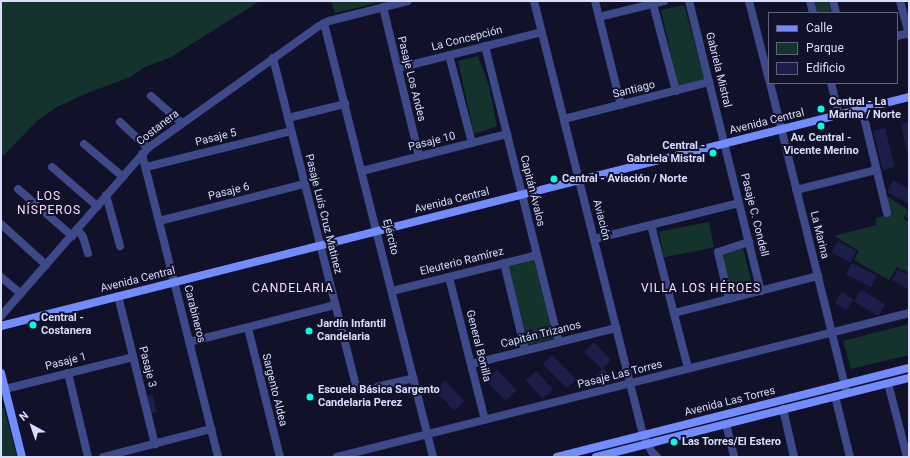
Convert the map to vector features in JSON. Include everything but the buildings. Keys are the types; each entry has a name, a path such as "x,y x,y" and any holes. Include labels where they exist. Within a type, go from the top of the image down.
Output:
{"street":[{"path":"324,22 408,1"},
{"name":"Aviación","path":"534,1 643,435 648,444"},
{"path":"595,1 621,104"},
{"path":"599,17 664,1"},
{"name":"Gabriela Mistral","path":"689,1 725,144"},
{"name":"La Marina","path":"749,1 768,78"},
{"path":"810,1 813,12"},
{"path":"833,1 836,12"},
{"path":"898,36 909,34 900,1"},
{"path":"653,4 676,91"},
{"name":"Pasaje Los Andes","path":"383,7 419,156"},
{"name":"Costanera","path":"1,316 145,151 324,22"},
{"name":"Ejército","path":"324,22 433,457"},
{"name":"La Concepción","path":"398,68 542,32"},
{"name":"Capitán Ávalos","path":"485,46 559,342"},
{"path":"450,55 472,143"},
{"name":"Pasaje Luís Cruz Matinez","path":"272,58 355,384 358,389 364,390 414,378"},
{"name":"Santiago","path":"564,119 709,82"},
{"name":"La Marina","path":"770,84 846,389"},
{"path":"831,84 839,115"},
{"path":"152,96 182,123"},
{"name":"Avenida Central","path":"1,326 909,98"},
{"path":"288,118 345,104"},
{"path":"862,109 887,213"},
{"path":"120,122 145,151"},
{"name":"Pasaje 5","path":"146,167 291,131"},
{"name":"Pasaje 10","path":"362,171 507,134"},
{"path":"84,144 123,177"},
{"name":"Pasaje C. Condell","path":"725,144 761,291"},
{"name":"Carabineros","path":"145,151 146,167 218,457"},
{"path":"52,167 97,206"},
{"path":"796,190 876,170"},
{"name":"Pasaje 6","path":"159,221 304,184"},
{"path":"18,189 74,232 83,237 88,253"},
{"path":"106,195 120,246"},
{"path":"594,239 740,203"},
{"path":"1,224 46,265"},
{"path":"651,225 688,368"},
{"path":"729,299 718,253 721,250 749,242"},
{"name":"Eleuterio Ramírez","path":"392,291 537,255"},
{"path":"504,263 526,350"},
{"path":"674,313 818,276"},
{"path":"1,277 21,294"},
{"name":"General Bonilla","path":"449,277 485,420"},
{"name":"Pasaje 3","path":"118,296 155,444"},
{"path":"189,342 335,305"},
{"name":"Pasaje Las Torres","path":"337,457 909,313"},
{"name":"Sargento Aldea","path":"248,328 280,457"},
{"name":"Capitán Trizanos","path":"471,364 617,328"},
{"name":"Pasaje 1","path":"5,388 133,356"},
{"name":"Avenida Las Torres","path":"596,457 605,456 836,396 846,389 909,368"},
{"path":"1,373 5,388 4,402 22,457"},
{"path":"68,373 88,457"},
{"name":"Avenida Las Torres","path":"557,457 643,435 846,389 888,383 909,378"},
{"path":"888,383 907,457"},
{"path":"836,396 850,457"},
{"path":"783,409 794,457"},
{"path":"726,424 734,457"},
{"path":"103,457 211,429"},
{"path":"648,444 652,452 657,457"}],"green space":[{"path":"1,1 260,1 171,57 145,67 130,77 85,94 57,107 38,120 1,158"},
{"path":"331,1 385,1 335,13"},
{"path":"813,1 828,1 831,12 816,12"},
{"path":"684,5 705,79 678,86 661,10"},
{"path":"478,56 489,86 497,126 474,134 458,61"},
{"path":"887,196 908,210 903,218 909,222 909,273 897,267 889,280 854,260 859,251 834,236 876,225 876,218 890,214"},
{"path":"709,222 714,248 664,257 659,232"},
{"path":"743,248 753,287 731,292 722,253"},
{"path":"534,260 554,339 528,345 509,266"},
{"path":"909,324 909,355 851,369 843,341"},
{"path":"1,408 4,408 17,457 1,457"}],"place":[{"name":"Central - La Marina / Norte","path":"821,109"},
{"name":"Av. Central - Vicente Merino","path":"821,126"},
{"name":"Central - Gabriela Mistral","path":"713,153"},
{"name":"Central - Aviación / Norte","path":"554,179"},
{"name":"Central - Costanera","path":"33,325"},
{"name":"Jardín Infantil Candelaria","path":"309,331"},
{"name":"Escuela Básica Sargento Candelaria Perez","path":"310,397"},
{"name":"Las Torres/El Estero","path":"674,442"}],"district":[{"name":"LOS NÍSPEROS","path":"49,204"},
{"name":"CANDELARIA","path":"293,289"},
{"name":"VILLA LOS HÉROES","path":"701,289"}]}
